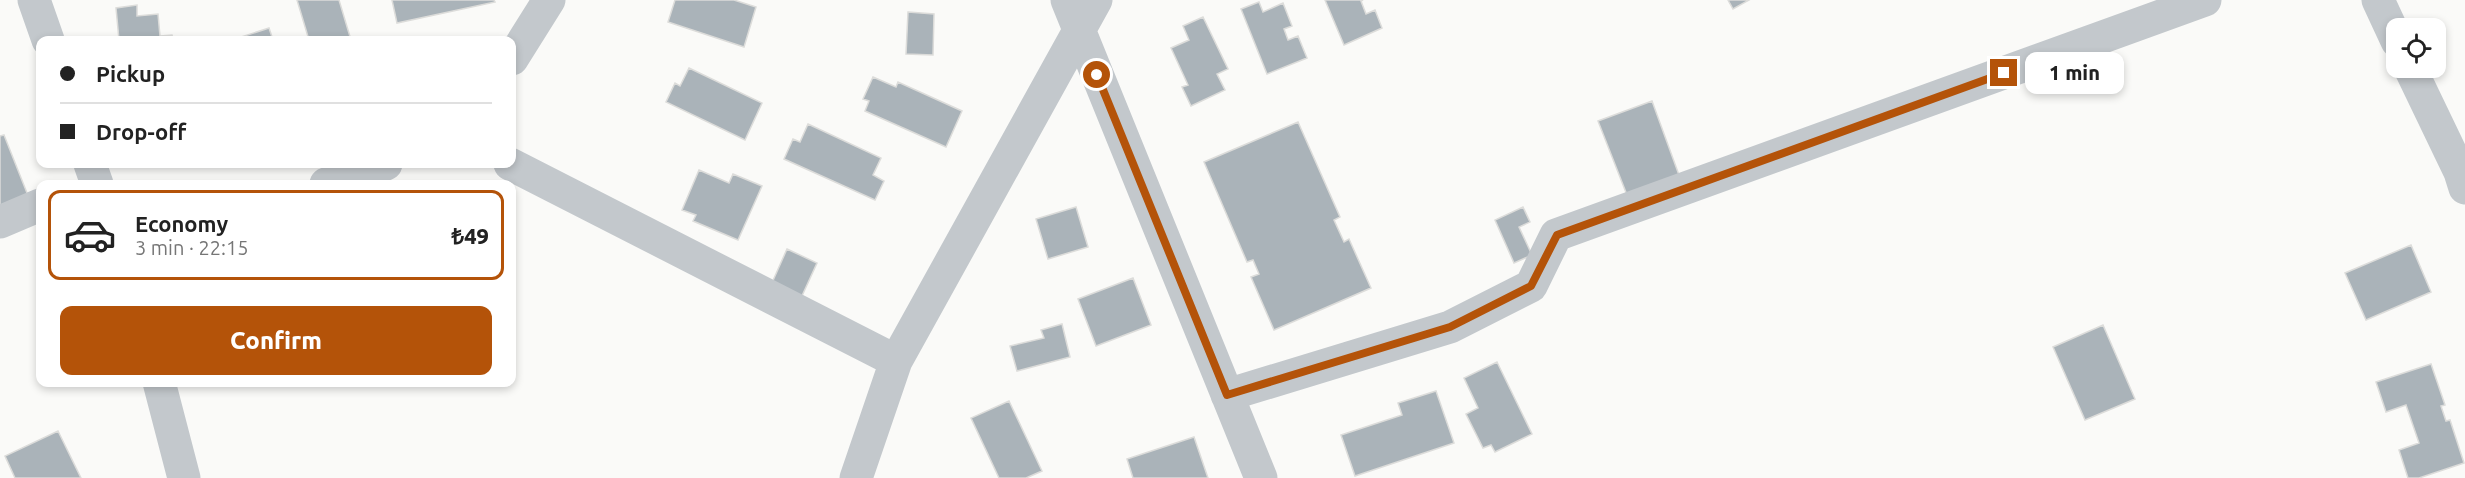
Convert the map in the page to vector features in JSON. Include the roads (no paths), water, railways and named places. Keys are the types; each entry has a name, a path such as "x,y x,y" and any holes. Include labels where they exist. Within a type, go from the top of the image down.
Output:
{"street":[{"path":"34,0 47,36"},
{"path":"516,53 549,0"},
{"path":"1067,0 1261,478"},
{"path":"856,478 896,362 1096,0"},
{"path":"1227,395 1450,327 1531,286 1557,235 2205,0"},
{"path":"2378,0 2386,18"},
{"path":"2415,78 2463,177"},
{"path":"516,167 896,362"},
{"path":"338,180 374,168"},
{"path":"0,222 36,207"},
{"path":"160,387 184,478"}]}
